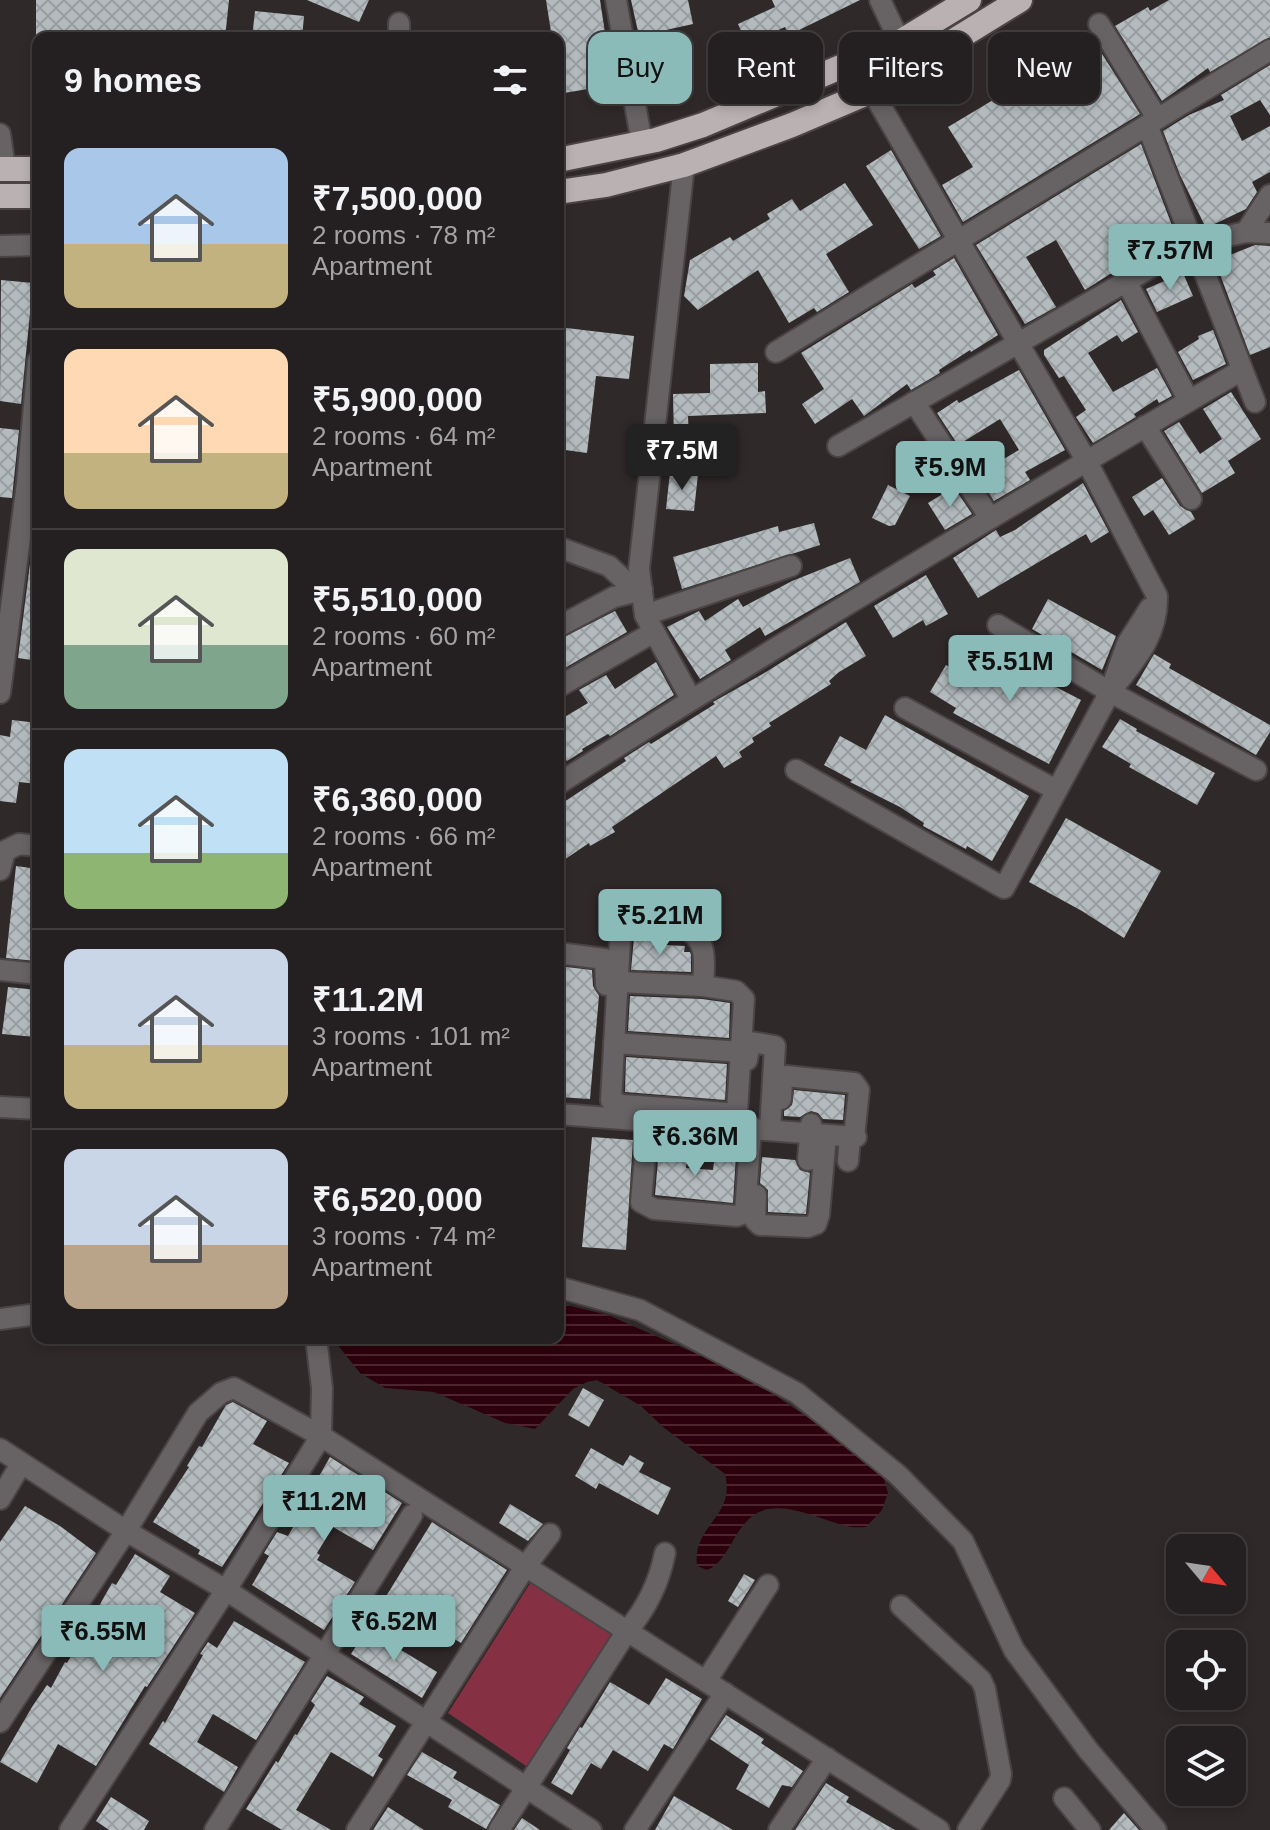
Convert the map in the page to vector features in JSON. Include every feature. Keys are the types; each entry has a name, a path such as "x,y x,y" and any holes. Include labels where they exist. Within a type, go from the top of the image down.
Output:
{"highway":[{"path":"916,32 969,0"},
{"path":"968,32 1020,0"},
{"path":"564,159 642,143 703,125 839,68"},
{"path":"564,191 606,185 684,165 841,104"},
{"path":"2,168 32,169"},
{"path":"0,196 32,196"}],"street":[{"path":"616,0 642,143"},
{"path":"880,0 895,32"},
{"path":"1099,24 1152,121 1192,244 1255,402"},
{"path":"776,352 1270,50"},
{"path":"796,770 1004,888 1110,692 1127,644 1157,596 1086,460 880,104"},
{"path":"0,134 2,168"},
{"path":"684,165 639,569 650,624 691,699"},
{"path":"1246,232 1270,195"},
{"path":"838,446 1192,244 1246,232 1270,233"},
{"path":"0,246 32,245"},
{"path":"1126,281 1189,401"},
{"path":"564,780 691,699 990,518 1242,370"},
{"path":"914,402 990,518"},
{"path":"1145,426 1191,499"},
{"path":"0,693 32,483"},
{"path":"564,549 609,566 624,580 642,590"},
{"path":"564,683 650,624 791,566"},
{"path":"564,624 614,597 642,590"},
{"path":"998,625 1110,692 1256,770"},
{"path":"905,708 1056,790"},
{"path":"0,870 5,851 19,844 32,845"},
{"path":"679,1116 648,1121 621,1112 611,1100 622,929 627,924 692,931 704,947 703,986"},
{"path":"564,953 601,956 607,964 596,1116"},
{"path":"0,970 32,973"},
{"path":"618,982 703,986 736,991 744,999 741,1052 757,1124 757,1223 808,1227 816,1224 819,1215 816,1130"},
{"path":"614,1043 741,1052"},
{"path":"648,1121 641,1202 654,1209 737,1216 745,1213 757,1124 782,1080 789,1076 857,1084 854,1134 848,1161"},
{"path":"0,1107 32,1109"},
{"path":"564,1114 596,1116 621,1112 854,1134"},
{"path":"808,1160 816,1130"},
{"path":"564,1289 640,1310 797,1393 898,1475 963,1541 1014,1650 1088,1750 1156,1830"},
{"path":"0,1319 32,1315"},
{"path":"70,1830 226,1590 321,1436 322,1388 317,1344"},
{"path":"0,1722 126,1531 198,1413 221,1393 234,1388 321,1436 827,1758 909,1822 939,1830"},
{"path":"0,1449 126,1531 226,1590 591,1830"},
{"path":"0,1499 21,1464"},
{"path":"215,1830 412,1515"},
{"path":"357,1830 525,1567 550,1534"},
{"path":"499,1830 650,1599 665,1553"},
{"path":"706,1681 768,1585"},
{"path":"901,1606 976,1673 985,1689 1001,1774 968,1830"},
{"path":"635,1830 725,1693"},
{"path":"779,1830 827,1758"},
{"path":"1064,1798 1090,1830"}],"shaded area":[{"path":"564,1304 608,1315 747,1376 842,1441 883,1476 888,1493 882,1510 866,1527 849,1527 781,1508 757,1513 741,1528 719,1561 707,1570 697,1566 697,1552 725,1501 725,1474 663,1427 641,1406 597,1380 573,1389 535,1429 505,1423 434,1392 385,1388 360,1373 337,1344 564,1344"},
{"path":"531,1582 620,1630 529,1768 448,1713"}],"building":[{"path":"36,0 229,0 226,32 36,32"},
{"path":"307,0 369,0 359,22"},
{"path":"546,0 600,0 605,32 588,32 588,89 564,93 564,32 551,32"},
{"path":"631,0 688,0 693,24 657,32 638,32"},
{"path":"772,0 860,0 795,32 788,32 785,27 774,32 742,32 738,24 775,7"},
{"path":"1169,0 1270,0 1270,37 1210,72 1208,68 1162,101 1115,26 1148,7 1150,11"},
{"path":"255,11 304,16 303,32 253,32"},
{"path":"1100,51 1140,114 963,222 942,185 973,167 948,127 988,103 1100,104"},
{"path":"1270,65 1270,115 1260,100 1230,116 1242,141 1270,126 1270,172 1252,182 1257,192 1246,209 1206,228 1163,131 1189,115 1224,100 1221,95"},
{"path":"1141,144 1176,236 1147,254 1146,251 1085,290 1056,240 1026,257 1056,307 1025,324 976,245"},
{"path":"891,150 941,236 919,249 866,166"},
{"path":"845,183 873,225 826,254 849,292 817,312 814,308 789,323 758,270 698,310 684,296 690,260 730,237 733,241 770,219 767,214 792,199 800,211"},
{"path":"1255,245 1270,246 1270,347 1250,355 1215,261"},
{"path":"954,258 998,335 911,390 907,384 864,416 852,399 815,424 802,404 824,389 801,353 912,284 915,288 936,275 933,271"},
{"path":"1183,273 1193,296 1157,312 1146,289"},
{"path":"1,280 32,283 21,404 0,401"},
{"path":"1121,300 1138,332 1122,342 1117,335 1088,353 1113,392 1157,368 1172,396 1159,403 1157,399 1134,414 1136,417 1093,443 1076,417 1086,410 1064,376 1059,378 1044,350"},
{"path":"564,328 634,336 629,379 596,376 587,453 564,450"},
{"path":"1213,330 1226,364 1193,380 1178,352 1199,339 1198,336"},
{"path":"758,363 758,392 765,391 766,413 688,416 689,440 674,441 673,394 710,393 710,364"},
{"path":"1019,370 1065,450 1025,472 1030,480 994,501 977,475 1019,450 1000,419 958,445 937,413"},
{"path":"1231,392 1261,439 1228,461 1235,473 1202,493 1164,431 1179,422 1200,454 1222,439 1203,409"},
{"path":"0,428 19,430 12,498 0,497"},
{"path":"670,472 698,474 694,511 666,509"},
{"path":"1162,478 1180,506 1191,512 1195,519 1169,535 1153,510 1144,516 1132,497"},
{"path":"1083,483 1109,532 1091,543 1086,534 978,598 953,558 996,530 1000,537 1015,530"},
{"path":"888,485 910,496 895,525 889,526 872,518"},
{"path":"954,487 972,514 945,530 928,503"},
{"path":"814,523 820,545 682,589 673,557 778,526 779,532"},
{"path":"31,556 32,660 18,658"},
{"path":"850,558 860,582 765,636 760,627 725,650 731,660 700,679 667,627 699,611 705,621 738,599 743,607 792,581"},
{"path":"926,575 948,614 926,626 923,620 893,638 874,606"},
{"path":"1048,599 1116,636 1102,670 1032,629"},
{"path":"615,611 627,632 564,669 564,637"},
{"path":"846,622 866,656 839,672 829,681 831,684 769,723 771,726 752,738 754,742 739,752 742,757 724,768 716,756 612,827 615,832 590,846 589,843 564,860 564,802 626,761 624,758"},
{"path":"987,643 1007,654 1005,658 1081,700 1049,764 953,713 956,708 930,692 946,665 969,678"},
{"path":"1154,654 1171,664 1169,668 1270,725 1270,732 1256,755 1136,685"},
{"path":"656,662 674,695 567,761 564,756 564,717 588,703 579,690 606,675 615,689"},
{"path":"885,715 1029,796 992,861 923,826 924,823 900,807 824,765 840,736 866,750"},
{"path":"1120,719 1136,731 1215,773 1197,805 1129,767 1131,764 1102,747"},
{"path":"12,720 32,722 32,783 19,782 16,803 0,801 0,735 10,737"},
{"path":"1066,818 1161,871 1124,938 1029,882"},
{"path":"16,866 32,868 32,961 6,958"},
{"path":"634,938 666,940 665,945 685,946 684,952 691,955 691,972 631,970"},
{"path":"564,967 592,970 593,986 599,996 590,1099 564,1097"},
{"path":"8,987 32,989 32,1037 2,1034"},
{"path":"630,996 730,1003 729,1038 628,1031"},
{"path":"626,1057 727,1064 725,1100 625,1092"},
{"path":"794,1090 845,1095 843,1120 823,1119 811,1111 800,1117 784,1116 784,1111 792,1105"},
{"path":"592,1137 633,1140 626,1250 582,1247"},
{"path":"659,1148 688,1151 686,1168 713,1170 715,1154 736,1155 733,1203 655,1195"},
{"path":"762,1157 795,1160 800,1170 810,1173 806,1214 768,1212 768,1190 760,1183"},
{"path":"583,1388 604,1400 589,1427 568,1415"},
{"path":"233,1402 267,1421 253,1444 289,1463 222,1567 153,1522 226,1405"},
{"path":"591,1448 623,1466 630,1455 644,1463 639,1472 671,1488 658,1515 599,1483 596,1489 575,1476"},
{"path":"330,1457 402,1503 373,1550 333,1527 317,1553 320,1555 317,1560 355,1582 324,1630 252,1585 269,1556 264,1553 277,1532 288,1536 321,1480 318,1478"},
{"path":"510,1504 543,1524 528,1541 499,1523"},
{"path":"25,1506 60,1526 96,1553 0,1698 0,1542"},
{"path":"432,1522 507,1570 461,1643 385,1598"},
{"path":"135,1554 170,1576 160,1592 195,1613 96,1766 58,1744 37,1783 0,1762 32,1707 47,1685 51,1688 67,1663 112,1583 116,1585"},
{"path":"744,1574 755,1580 738,1607 728,1601"},
{"path":"234,1621 305,1662 256,1740 213,1714 197,1742 238,1767 224,1792 149,1744 163,1721 165,1723 208,1642 217,1648"},
{"path":"367,1629 437,1672 422,1698 351,1654"},
{"path":"327,1676 364,1697 359,1704 396,1726 378,1756 383,1759 373,1777 331,1752 296,1810 331,1830 282,1830 246,1809 276,1761 278,1763 297,1735 315,1705 311,1701"},
{"path":"666,1678 702,1699 673,1749 664,1744 648,1771 613,1750 601,1769 591,1763 572,1795 551,1783 570,1750 567,1748 610,1682 649,1705"},
{"path":"726,1715 764,1739 761,1743 803,1771 792,1787 782,1785 769,1808 736,1789 749,1765 710,1739"},
{"path":"422,1752 457,1772 453,1778 500,1805 486,1829 448,1807 452,1800 407,1775"},
{"path":"826,1783 849,1797 846,1802 895,1830 795,1830"},
{"path":"674,1796 733,1830 655,1830"},
{"path":"111,1797 149,1821 144,1830 109,1830 96,1821"},
{"path":"388,1807 424,1830 373,1830"},
{"path":"1124,1813 1139,1830 1109,1830"},
{"path":"522,1818 540,1830 514,1830"}]}
